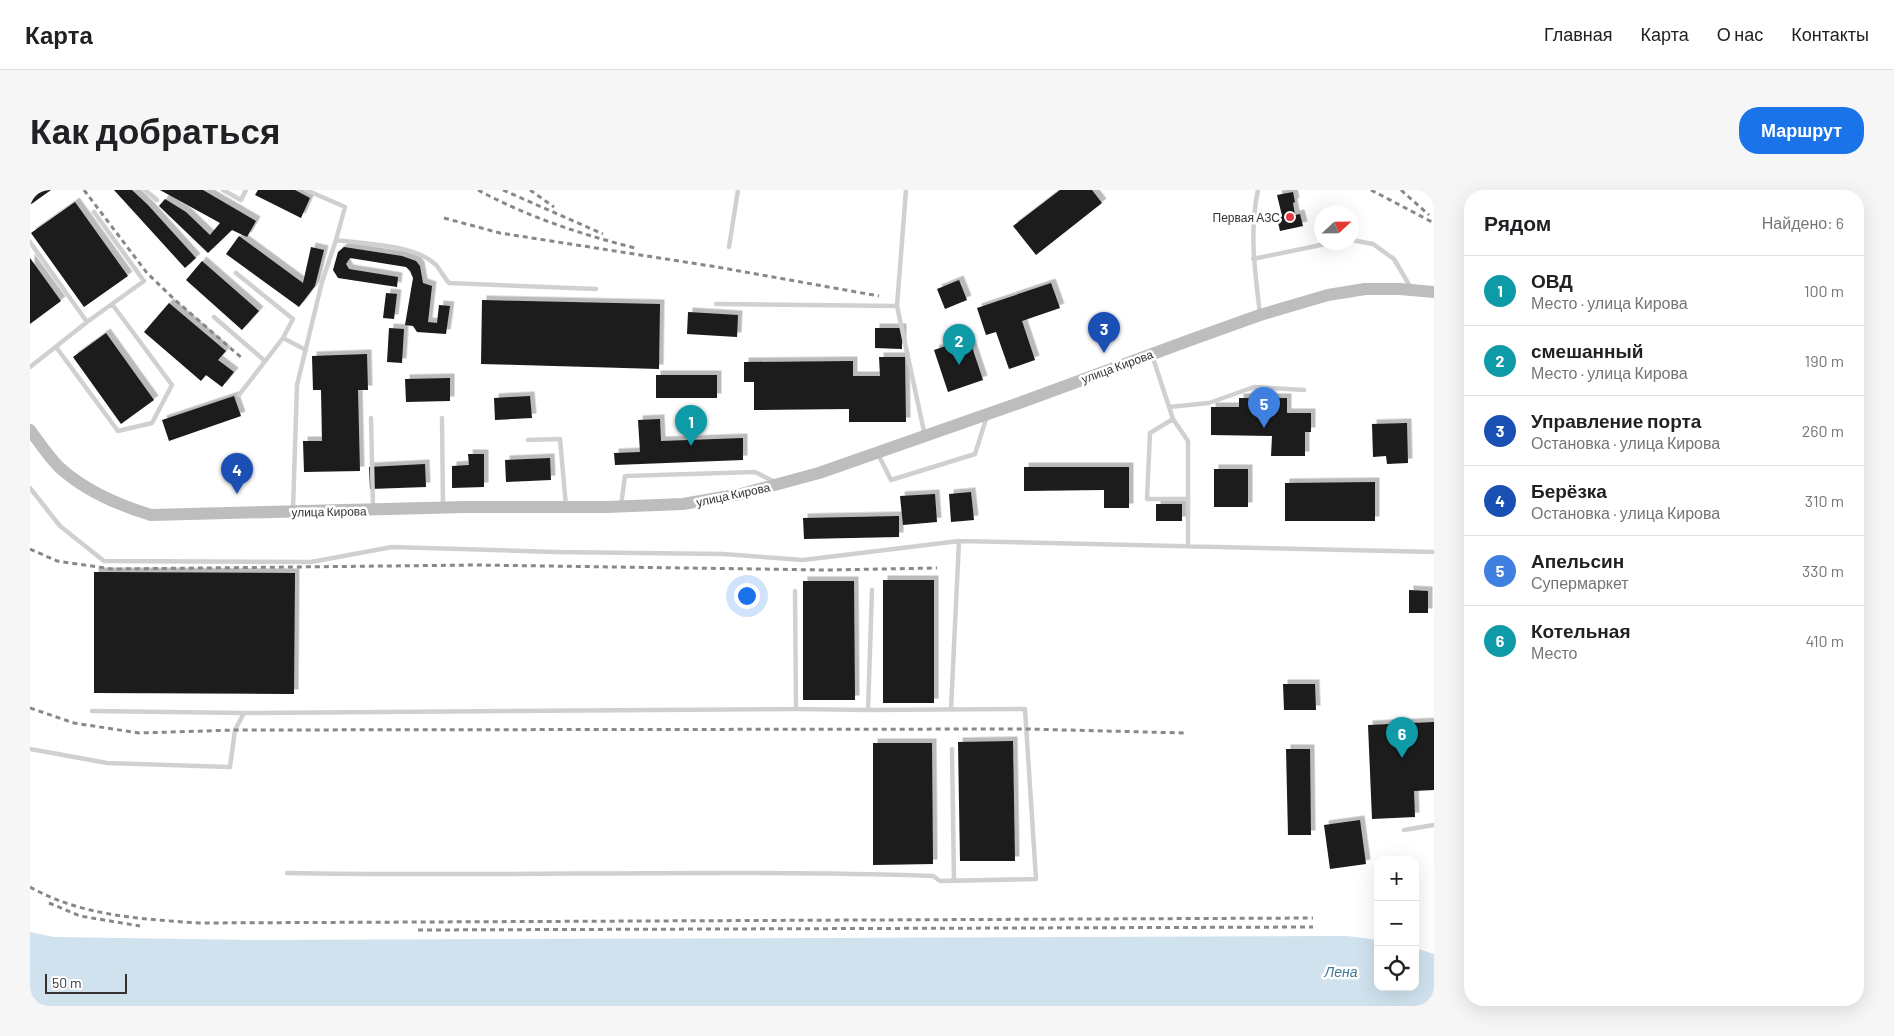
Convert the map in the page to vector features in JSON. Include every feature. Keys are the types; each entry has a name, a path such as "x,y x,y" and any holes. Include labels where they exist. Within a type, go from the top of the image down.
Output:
{"main road":[{"name":"улица Кирова","path":"30,430 59,466 88,488 122,506 151,515 443,508 621,507 683,504 741,494 819,473 987,415 1260,315 1328,295 1365,289 1434,292"}],"lane":[{"path":"145,190 157,200"},
{"path":"223,190 241,200 246,190"},
{"path":"293,512 297,384 322,282 345,207 306,190"},
{"path":"730,247 738,190"},
{"path":"906,190 897,306 925,437"},
{"path":"1258,190 1254,211 1253,259 1260,315"},
{"path":"30,367 87,322 144,281 94,212"},
{"path":"336,240 407,250 424,256 436,265 449,283 596,289"},
{"path":"1359,241 1373,244 1394,259 1413,290"},
{"path":"30,242 87,322"},
{"path":"1253,259 1314,246"},
{"path":"236,273 293,319 283,338 239,395"},
{"path":"56,347 118,431 152,423 172,385 112,304"},
{"path":"716,304 897,306"},
{"path":"214,317 265,361"},
{"path":"283,338 306,350"},
{"path":"1152,353 1173,419 1188,441 1188,546"},
{"path":"1169,408 1208,403 1254,387 1304,390"},
{"path":"877,453 891,480 975,454 987,415"},
{"path":"372,418 373,510"},
{"path":"442,418 443,508"},
{"path":"1173,419 1150,433 1148,499 1188,499"},
{"path":"528,440 560,439 566,508"},
{"path":"621,507 625,476 755,472 779,483"},
{"path":"30,488 60,526 104,561 311,562 392,547 555,552 723,554 804,560 959,541 1434,552"},
{"path":"951,709 959,541"},
{"path":"868,710 872,590"},
{"path":"795,591 796,708"},
{"path":"92,711 244,713 796,708 868,710 1025,709 1036,879 940,881 932,876 859,874 546,872 424,875 287,873"},
{"path":"30,749 107,763 230,767 235,730 244,713"},
{"path":"952,749 954,881"},
{"path":"1404,830 1434,825"}],"water":[{"name":"Лена","path":"30,932 54,937 254,940 1347,936 1374,939 1374,991 1419,991 1419,949 1434,954 1434,1006 30,1006"}],"building":[{"path":"30,190 51,190 30,205"},
{"path":"114,190 132,190 196,258 185,268"},
{"path":"160,190 203,190 256,221 247,237 232,230 208,253 159,206 165,199 186,212 210,235 220,223"},
{"path":"258,190 295,190 310,198 301,218 255,195"},
{"path":"1060,190 1092,190 1102,203 1036,255 1013,226"},
{"name":"Первая АЗС","path":"1293,192 1295,215 1300,214 1303,226 1280,231 1277,218 1282,216 1277,195"},
{"path":"75,202 128,276 84,307 31,233"},
{"path":"239,236 303,283 311,247 324,250 315,286 299,307 226,254"},
{"path":"344,247 402,256 416,261 420,266 423,283 432,286 428,322 437,323 439,305 450,306 446,334 417,332 413,326 405,325 413,278 406,267 350,258 346,264 349,269 398,277 397,287 338,278 333,270 338,252"},
{"path":"30,258 61,301 30,324"},
{"path":"202,261 259,311 242,330 186,280"},
{"path":"959,280 967,300 945,309 937,289"},
{"path":"1051,283 1060,308 1022,321 1035,360 1009,369 996,332 986,335 977,308"},
{"path":"386,293 397,294 394,319 383,318"},
{"path":"482,300 660,304 659,369 481,364"},
{"path":"169,303 226,351 218,360 234,372 222,387 206,375 201,381 144,332"},
{"path":"688,312 738,315 737,337 687,334"},
{"path":"389,328 404,329 402,363 387,362"},
{"path":"875,328 902,328 902,349 875,348"},
{"path":"106,333 154,400 121,424 73,357"},
{"path":"969,338 983,380 948,392 934,350"},
{"path":"367,354 368,390 358,390 360,471 304,472 303,441 322,441 321,390 313,390 312,356"},
{"path":"879,357 905,357 906,422 849,422 849,409 754,410 754,382 744,382 744,362 853,361 853,376 880,376"},
{"path":"656,375 717,375 717,398 656,398"},
{"path":"450,378 450,401 406,402 405,379"},
{"path":"234,396 241,416 169,441 162,420"},
{"path":"530,396 532,418 495,420 494,398"},
{"path":"1239,398 1287,398 1287,413 1311,413 1311,432 1305,432 1305,456 1271,456 1272,436 1211,435 1211,407 1239,407"},
{"path":"660,419 661,441 743,438 743,460 615,465 614,453 640,452 638,420"},
{"path":"1407,423 1408,463 1387,464 1386,456 1373,457 1372,424"},
{"path":"468,454 484,454 484,487 452,488 452,466 469,465"},
{"path":"550,458 551,480 506,482 505,460"},
{"path":"425,464 426,487 370,489 369,467"},
{"path":"1024,467 1129,467 1129,508 1104,508 1104,490 1024,491"},
{"path":"1214,469 1248,469 1248,507 1214,507"},
{"path":"1375,482 1375,521 1285,521 1285,483"},
{"path":"971,492 974,520 951,522 949,494"},
{"path":"935,494 937,522 903,525 900,496"},
{"path":"1156,504 1182,504 1182,521 1156,521"},
{"path":"899,516 899,537 804,539 803,518"},
{"path":"94,572 295,573 294,694 94,693"},
{"path":"883,580 934,580 934,703 883,703"},
{"path":"803,581 854,581 855,700 803,700"},
{"path":"1409,590 1428,591 1428,613 1409,613"},
{"path":"1283,684 1315,684 1316,710 1284,710"},
{"path":"1434,722 1434,790 1414,791 1415,817 1372,819 1368,725"},
{"path":"1013,741 1015,861 960,861 958,742"},
{"path":"873,743 932,743 933,864 873,865"},
{"path":"1286,749 1310,749 1311,835 1288,835"},
{"path":"1360,820 1366,864 1330,869 1324,825"}],"railway":[{"path":"84,190 147,273 243,359"},
{"path":"478,190 555,224 635,248"},
{"path":"503,190 603,234"},
{"path":"530,190 554,207"},
{"path":"1371,190 1434,223"},
{"path":"1401,190 1429,215"},
{"path":"444,218 500,233 717,267 879,296"},
{"path":"30,549 57,561 112,569 476,565 827,570 937,568"},
{"path":"30,708 74,723 139,733 235,730 1027,729 1185,733"},
{"path":"30,887 50,897 91,910 155,920 199,923 1313,918"},
{"path":"49,903 80,916 140,926"},
{"path":"418,930 1313,927"}],"place":[{"name":"Первая АЗС","path":"1290,217"},
{"name":"Управление порта","path":"1104,353"},
{"name":"смешанный","path":"959,365"},
{"name":"Апельсин","path":"1264,428"},
{"name":"ОВД","path":"691,446"},
{"name":"Берёзка","path":"237,494"},
{"name":"Котельная","path":"1402,758"}]}
